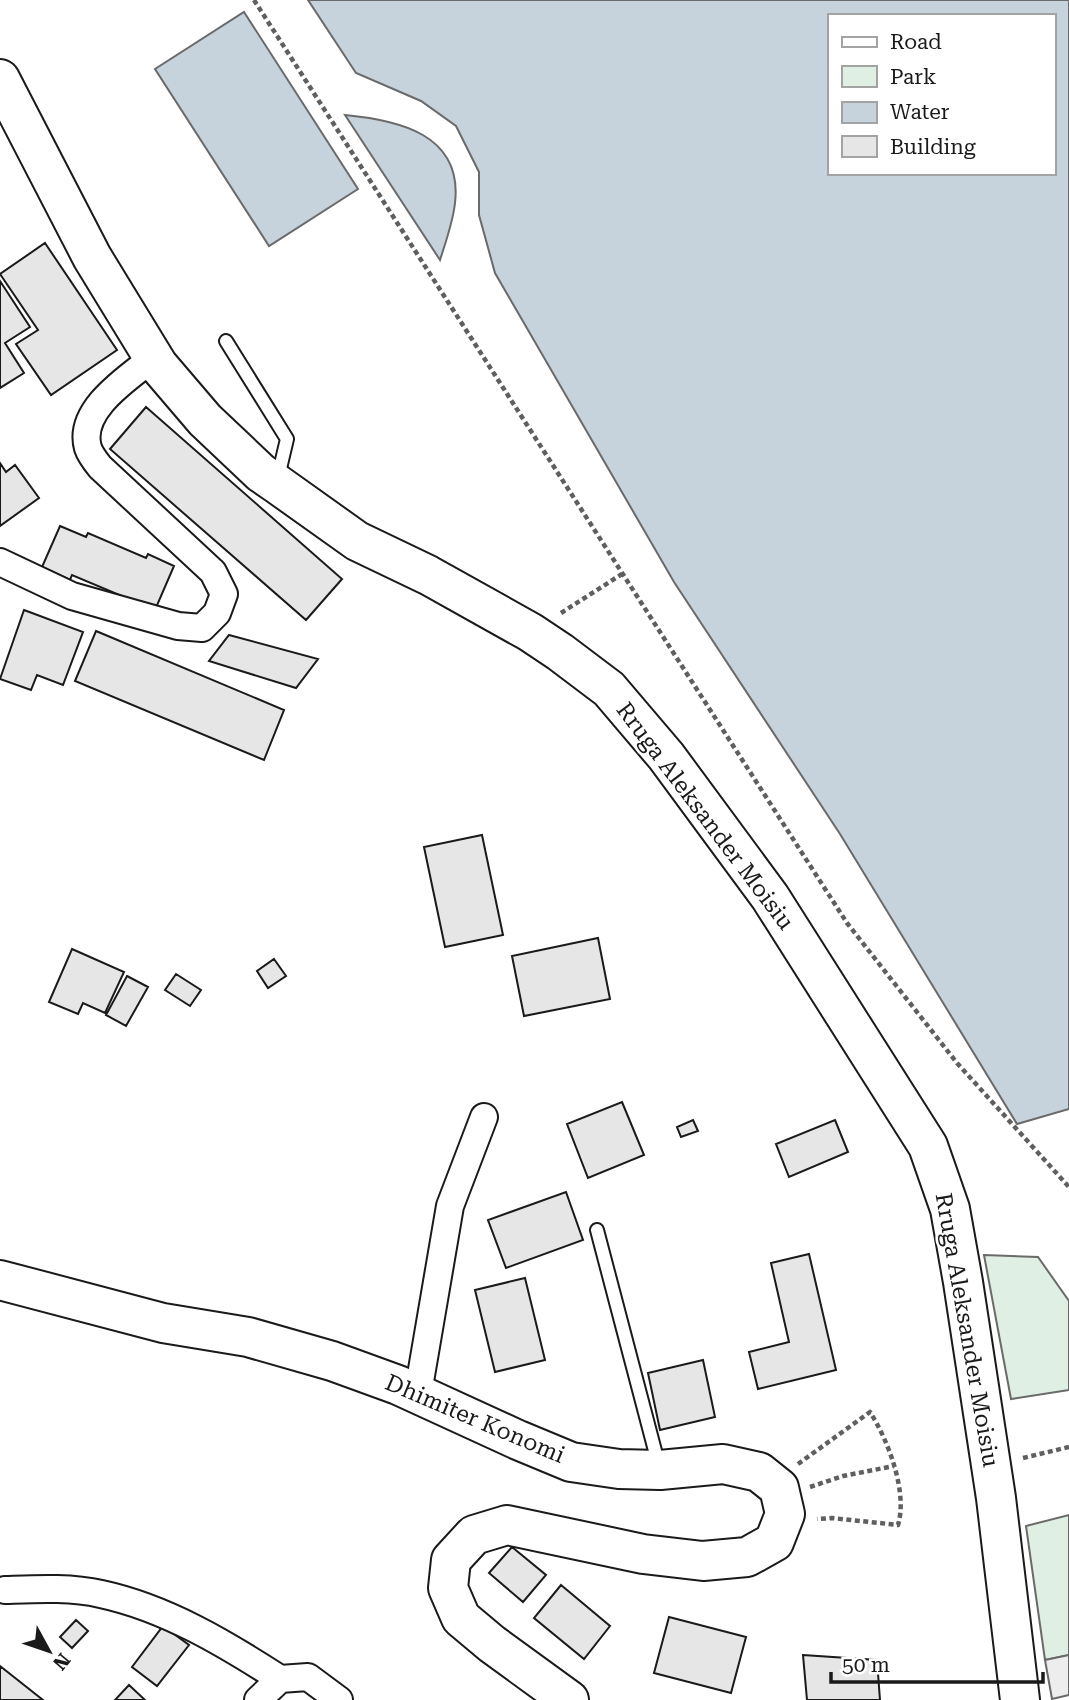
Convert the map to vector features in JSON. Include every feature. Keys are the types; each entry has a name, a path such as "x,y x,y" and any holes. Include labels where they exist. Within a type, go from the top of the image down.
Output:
{"main road":[{"name":"Rruga Aleksander Moisiu","path":"0,79 92,257 153,358 205,420 261,473 357,541 428,575 530,632 609,689 666,756 770,897 929,1146 950,1209 963,1282 996,1497 1020,1700"},
{"name":"Dhimiter Konomi","path":"0,1280 163,1323 248,1337 332,1361 418,1393 571,1462 619,1469 660,1470 723,1464 758,1472 778,1501"},
{"path":"569,1700 461,1618 448,1588 451,1560 474,1535 508,1525 643,1555 704,1561 747,1557 774,1542 778,1501"}],"street":[{"path":"0,562 72,596 177,626 202,628 217,613 224,594 213,572 100,467 88,448 88,422 107,395 153,358"},
{"path":"418,1393 450,1206 484,1117"},
{"path":"5,1590 50,1588 101,1593 158,1612 234,1649 280,1679 309,1677 339,1700"},
{"path":"258,1700 280,1679"}],"lane":[{"path":"226,341 287,439 277,484"},
{"path":"597,1230 660,1470"}],"path":[{"path":"254,0 847,923 957,1063 1069,1187"},
{"path":"530,632 622,574"},
{"path":"870,1412 881,1430 894,1466 900,1496 898,1525 832,1518 778,1501 870,1412"},
{"path":"1014,1460 1069,1447"},
{"path":"778,1501 821,1482 894,1466"}],"green space":[{"path":"984,1255 1038,1257 1069,1301 1069,1390 1011,1399"},
{"path":"1069,1515 1069,1655 1045,1660 1026,1526"}],"shaded area":[{"path":"1069,1655 1069,1695 1052,1699 1045,1660"}],"water":[{"path":"308,0 1069,0 1069,1109 1017,1124 840,834 674,582 495,273 479,215 479,172 456,126 421,101 356,73"},
{"path":"244,12 358,189 269,246 155,69"},
{"path":"345,115 386,121 405,127 438,146 449,161 455,180 455,203 440,260"}],"building":[{"path":"45,243 117,350 51,395 16,344 38,330 0,274"},
{"path":"0,281 30,327 5,343 24,373 0,388"},
{"path":"146,407 342,579 306,620 110,449"},
{"path":"0,463 6,472 15,465 39,498 0,526"},
{"path":"60,526 86,537 88,533 146,558 148,554 174,566 155,610 72,575 70,580 42,567"},
{"path":"24,610 83,632 63,685 37,675 31,690 0,679"},
{"path":"96,631 284,710 264,760 75,681"},
{"path":"229,635 318,659 296,688 209,661"},
{"path":"482,835 503,935 445,947 424,847"},
{"path":"598,938 610,999 524,1016 512,956"},
{"path":"72,949 124,972 105,1013 83,1003 78,1014 49,1002"},
{"path":"274,959 286,976 268,988 257,971"},
{"path":"176,974 201,990 190,1006 165,990"},
{"path":"127,976 148,987 126,1026 106,1015"},
{"path":"622,1102 644,1155 588,1178 567,1124"},
{"path":"693,1120 698,1131 681,1137 677,1127"},
{"path":"835,1120 848,1152 789,1177 776,1144"},
{"path":"566,1192 583,1240 506,1268 488,1220"},
{"path":"809,1254 836,1370 758,1389 749,1352 789,1342 771,1263"},
{"path":"525,1278 545,1360 495,1372 475,1290"},
{"path":"703,1360 715,1417 660,1430 648,1373"},
{"path":"512,1547 546,1575 523,1602 489,1573"},
{"path":"561,1585 610,1626 584,1659 534,1618"},
{"path":"669,1617 746,1637 731,1693 654,1673"},
{"path":"76,1620 88,1631 72,1648 60,1637"},
{"path":"163,1626 189,1645 157,1686 132,1667"},
{"path":"803,1655 877,1660 880,1700 807,1700"},
{"path":"0,1666 43,1700 0,1700"},
{"path":"129,1685 145,1700 115,1700"}]}
